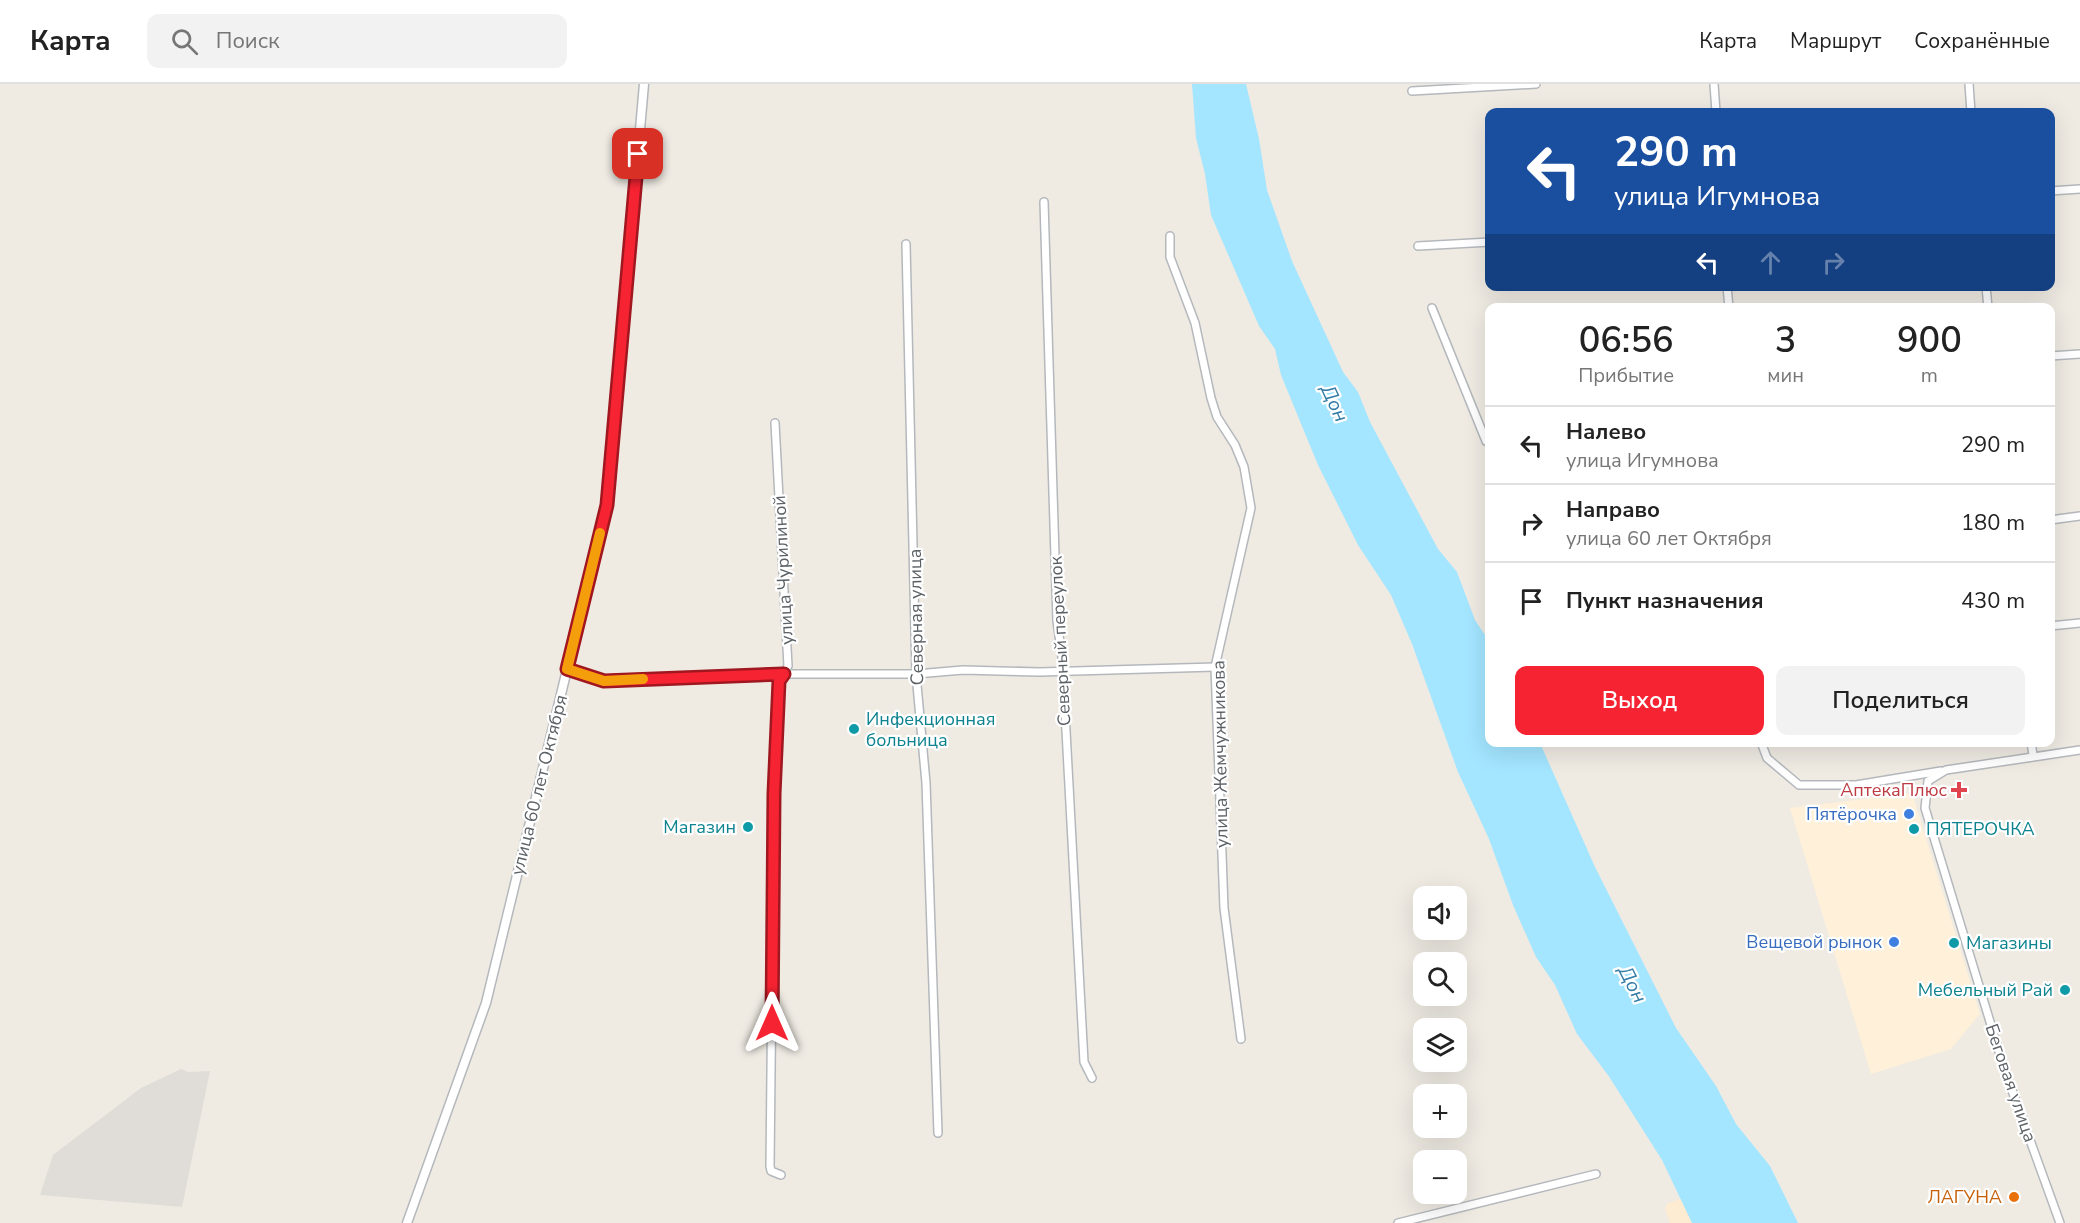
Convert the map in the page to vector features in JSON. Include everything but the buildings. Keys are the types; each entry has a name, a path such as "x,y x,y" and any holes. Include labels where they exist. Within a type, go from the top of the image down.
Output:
{"street":[{"name":"улица 60 лет Октября","path":"408,1223 486,1003 607,505 644,84"},
{"path":"1412,92 1536,84"},
{"path":"1713,84 1716,108"},
{"path":"1969,84 1971,108"},
{"path":"2055,191 2080,189"},
{"name":"Северный переулок","path":"1044,202 1057,621 1063,671 1084,1062 1092,1078"},
{"name":"улица Жемчужникова","path":"1170,236 1170,257 1195,324 1211,398 1217,417 1235,445 1244,467 1251,508 1215,667 1224,908 1240,1039"},
{"path":"1419,246 1485,242"},
{"name":"Северная улица","path":"906,244 916,674 926,783 938,1133"},
{"path":"1432,308 1485,439"},
{"path":"2055,356 2080,354"},
{"name":"улица Чурилиной","path":"775,423 788,666 779,681 774,794 770,1166 771,1171 781,1175"},
{"path":"2055,519 2080,516"},
{"path":"2055,626 2080,623"},
{"path":"567,669 604,681 784,674 916,674 963,670 1063,671 1215,667"},
{"path":"1763,747 1767,758 1799,785 1856,785 2033,755 2080,750"},
{"path":"2032,747 2033,755"},
{"name":"Беговая улица","path":"1946,770 1928,781 1925,808 2005,1071 2060,1223"},
{"path":"1402,1223 1596,1174"}],"shaded area":[{"name":"Вещевой рынок","path":"1912,793 1980,1014 1951,1049 1871,1074 1790,808"},
{"path":"181,1069 188,1072 210,1071 182,1207 40,1195 53,1155 141,1088"}],"sand":[{"path":"1680,1199 1685,1200 1696,1223 1670,1223 1665,1209 1667,1204"}],"water":[{"name":"Дон","path":"1192,84 1246,84 1259,139 1267,190 1292,261 1343,372 1358,392 1370,422 1438,549 1457,572 1475,620 1485,635 1485,747 1542,747 1595,867 1676,1028 1716,1086 1736,1124 1770,1166 1798,1223 1692,1223 1662,1160 1608,1075 1577,1034 1555,985 1536,957 1513,905 1489,839 1458,772 1412,644 1391,595 1358,545 1318,465 1281,375 1275,349 1259,326 1211,215 1205,174 1196,138"}],"slow traffic":[{"path":"600,533 567,669 604,681 643,679"}],"place":[{"name":"Инфекционная больница","path":"854,729"},
{"name":"АптекаПлюс","path":"1959,790"},
{"name":"Пятёрочка","path":"1909,814"},
{"name":"Магазин","path":"748,827"},
{"name":"ПЯТЕРОЧКА","path":"1914,829"},
{"name":"Вещевой рынок","path":"1894,942"},
{"name":"Магазины","path":"1954,943"},
{"name":"Мебельный Рай","path":"2065,990"},
{"name":"ЛАГУНА","path":"2014,1197"}],"route":[{"path":"638,154 607,505 567,669 604,681 784,674 779,681 774,794 772,1023"}]}
